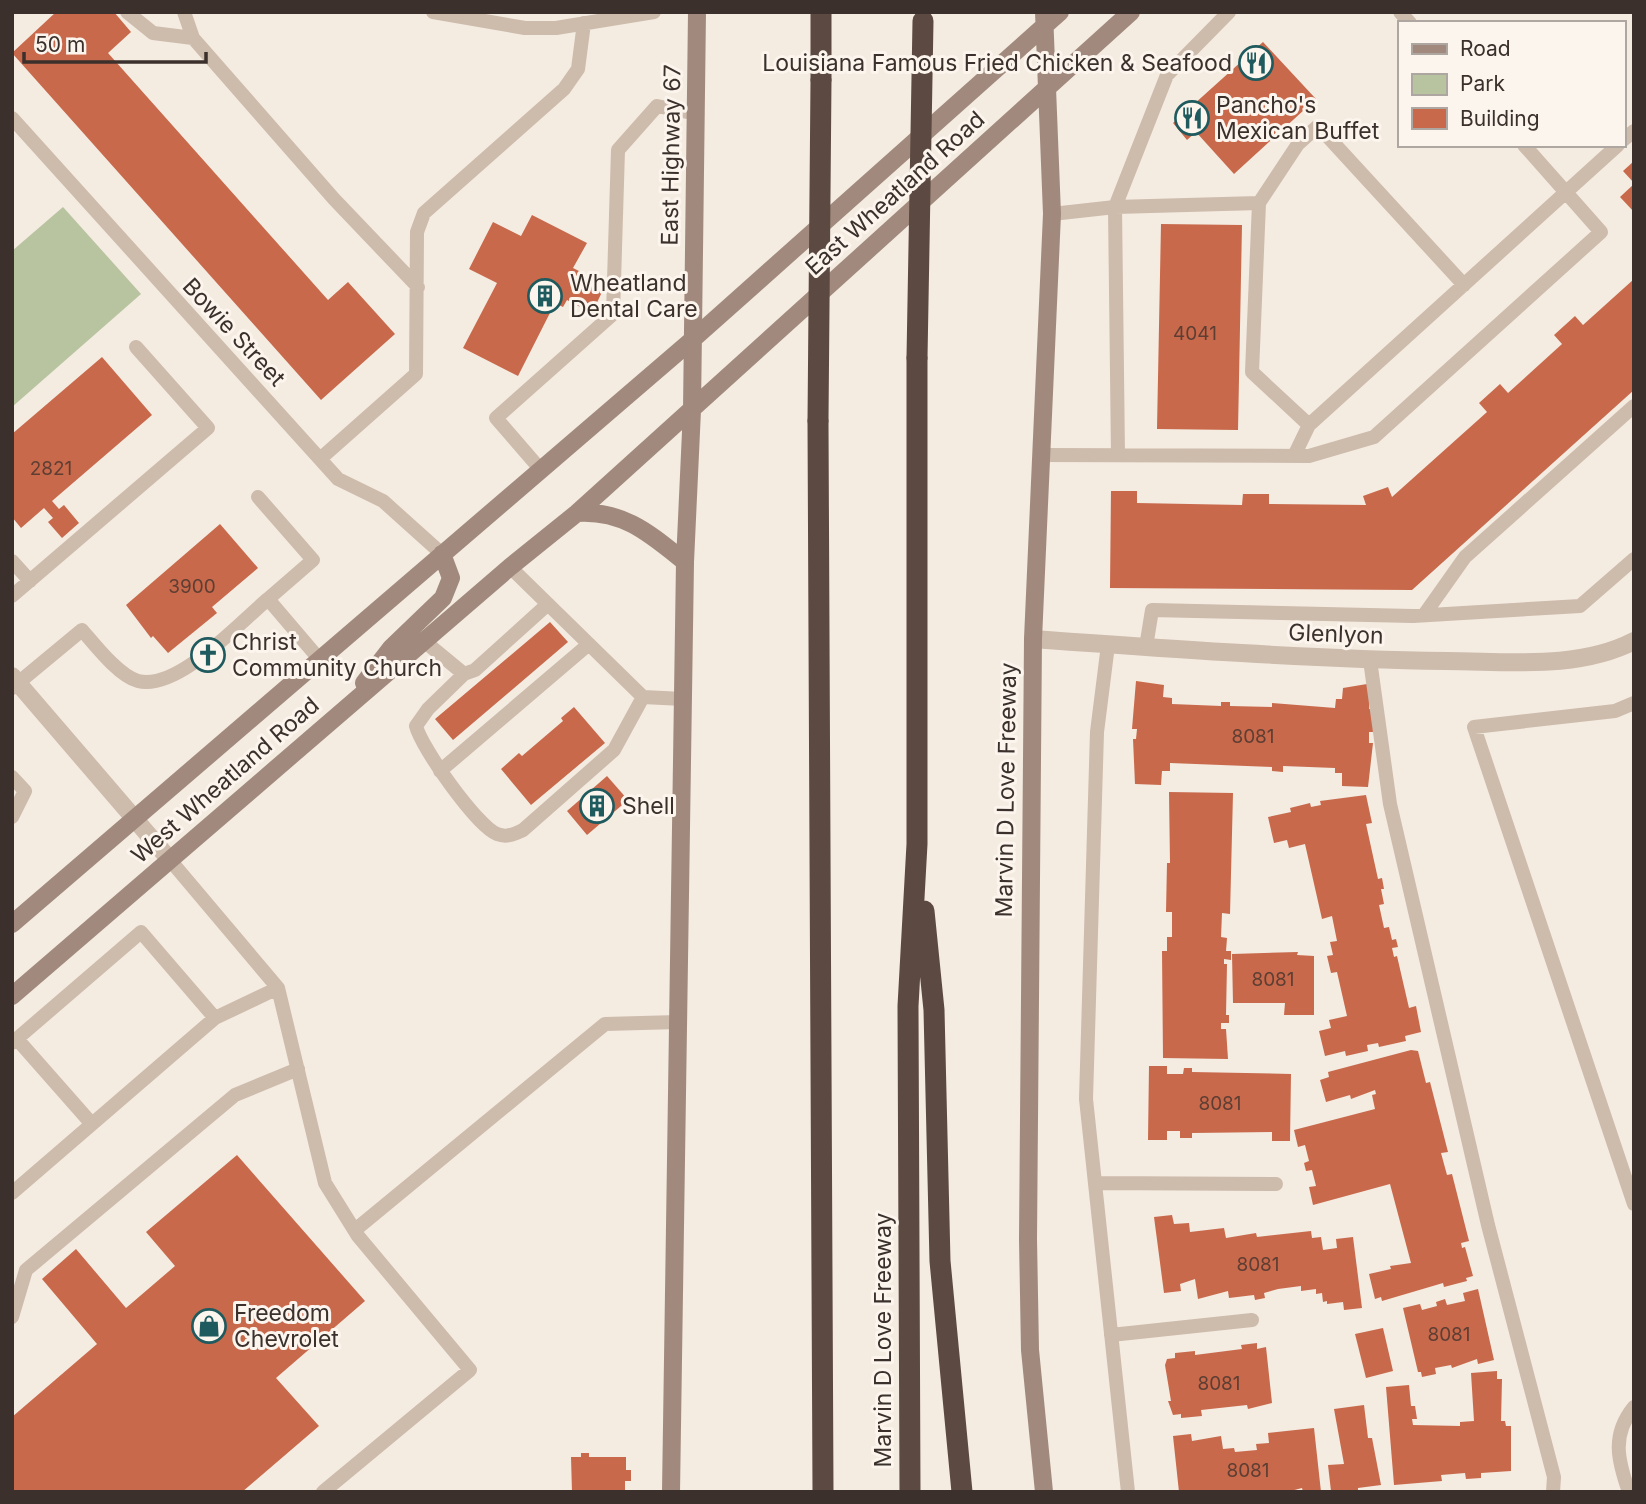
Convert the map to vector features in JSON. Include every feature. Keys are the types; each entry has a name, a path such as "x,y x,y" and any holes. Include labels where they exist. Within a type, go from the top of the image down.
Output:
{"highway":[{"path":"821,12 818,421 823,1492"},
{"name":"Marvin D Love Freeway","path":"910,1492 908,1006 918,844 917,358 923,16"},
{"path":"918,844 934,1010 940,1261 962,1492"}],"main road":[{"name":"East Highway 67","path":"692,340 697,12"},
{"name":"East Wheatland Road","path":"692,340 1044,19 1060,12"},
{"name":"East Wheatland Road","path":"692,410 1131,12"},
{"path":"1044,19 1047,88"},
{"name":"Marvin D Love Freeway","path":"1044,1492 1030,1350 1028,1253 1033,639 1052,214 1047,88"},
{"path":"671,1492 685,562 692,410 692,340"},
{"name":"West Wheatland Road","path":"12,924 692,340"},
{"name":"West Wheatland Road","path":"12,996 510,567 577,513 692,410"},
{"path":"577,513 600,511 618,517 645,530 685,562"},
{"path":"340,713 391,648 443,598 452,578 442,554"}],"street":[{"name":"Glenlyon","path":"1033,639 1370,660 1527,662 1580,658 1613,652 1634,641"},
{"path":"14,682 170,860"}],"lane":[{"path":"127,12 153,33 193,38"},
{"path":"184,12 193,38 334,199 418,287"},
{"path":"433,12 525,28 584,23 654,12"},
{"path":"1118,455 1115,207 1167,75 1229,12"},
{"path":"320,459 416,374 417,232 424,213 564,89 578,69 584,23"},
{"path":"541,470 496,418 613,314 618,150 656,106 697,114"},
{"name":"Bowie Street","path":"12,118 338,479 383,501 442,554"},
{"path":"1309,425 1252,372 1259,204 1298,144 1318,126 1464,285"},
{"path":"1041,455 1309,456 1374,438 1601,232 1526,147"},
{"path":"1294,456 1309,425 1616,147"},
{"path":"1052,214 1115,207 1259,204"},
{"path":"12,596 208,428 136,347"},
{"path":"1424,615 1465,556 1634,406"},
{"path":"14,682 82,630 108,659 137,681 165,680 187,668 313,560 258,497"},
{"path":"1146,647 1152,610 1424,615 1580,606 1634,559"},
{"path":"12,561 30,581"},
{"path":"510,567 643,697 683,699"},
{"path":"268,599 320,660"},
{"path":"548,604 475,670 464,674 428,709 416,726 440,771 495,834 509,836 523,830 597,768 614,750 643,697"},
{"path":"424,641 464,674"},
{"path":"440,771 589,644"},
{"path":"1108,645 1097,732 1086,1099 1128,1492"},
{"path":"1370,660 1390,804 1488,1225 1555,1477 1553,1492"},
{"path":"1634,703 1615,711 1474,727 1634,1204"},
{"path":"12,777 25,791 12,817"},
{"path":"170,860 278,988 325,1183 355,1230 470,1370 323,1492"},
{"path":"91,1123 15,1041 141,932 215,1018"},
{"path":"12,1193 215,1018 278,988"},
{"path":"355,1230 605,1024 678,1021"},
{"path":"12,1317 26,1270 235,1095 298,1069"},
{"path":"1096,1183 1276,1184"},
{"path":"1111,1335 1252,1320"},
{"path":"1629,1492 1617,1459 1622,1426 1634,1407"}],"green space":[{"path":"63,207 141,294 12,407 12,251"}],"building":[{"path":"56,12 114,12 131,32 108,53 328,300 348,282 395,334 321,400 12,53"},
{"path":"1263,42 1316,99 1234,174 1196,132 1187,140 1173,123"},
{"path":"1634,161 1634,183 1623,171"},
{"path":"1634,184 1634,212 1620,197"},
{"name":"Wheatland Dental Care","path":"532,215 587,243 573,268 581,272 578,279 602,292 592,313 567,300 563,307 555,303 518,376 463,348 497,283 469,269 493,222 521,236"},
{"path":"1161,224 1242,225 1238,430 1157,429"},
{"path":"1634,279 1634,390 1412,590 1110,588 1111,491 1137,491 1137,503 1242,505 1243,494 1269,494 1269,504 1366,505 1363,496 1388,487 1392,497 1487,412 1479,403 1500,384 1508,393 1562,344 1554,335 1575,316 1583,325"},
{"path":"102,357 152,415 52,501 59,509 64,505 79,523 62,538 48,522 53,518 44,508 21,528 12,517 12,434"},
{"path":"220,524 258,568 212,607 217,613 168,653 153,636 151,638 126,605"},
{"path":"550,622 568,642 453,740 435,719"},
{"path":"1136,681 1164,685 1163,697 1172,698 1172,704 1221,706 1221,702 1230,702 1230,706 1272,707 1272,703 1335,708 1336,699 1342,699 1343,688 1367,684 1370,687 1369,709 1375,709 1374,732 1369,732 1369,743 1373,743 1368,787 1342,786 1342,773 1335,773 1335,768 1283,766 1283,772 1272,771 1272,767 1170,763 1170,771 1162,771 1161,785 1135,784 1133,739 1136,739 1137,729 1132,729"},
{"name":"Shell","path":"574,707 605,743 531,805 501,769 519,753 522,756 563,721 561,718"},
{"name":"Shell","path":"607,776 628,800 587,835 567,811"},
{"path":"1169,792 1233,793 1230,914 1222,913 1221,937 1227,938 1226,951 1231,951 1231,960 1224,959 1224,964 1227,964 1226,1015 1229,1015 1229,1023 1221,1023 1221,1029 1226,1029 1228,1059 1163,1058 1162,951 1167,951 1167,937 1172,937 1172,912 1166,912 1167,863 1170,863"},
{"path":"1366,795 1372,823 1366,824 1378,879 1382,878 1384,889 1381,889 1384,904 1379,905 1384,928 1389,927 1392,940 1396,939 1398,947 1392,948 1394,957 1397,956 1409,1008 1416,1006 1421,1032 1405,1036 1406,1041 1379,1047 1378,1043 1367,1045 1368,1051 1346,1056 1345,1051 1325,1056 1319,1031 1331,1028 1329,1020 1347,1016 1337,972 1331,973 1327,956 1333,955 1330,942 1337,941 1332,916 1322,919 1305,844 1289,848 1287,840 1274,843 1268,817 1291,812 1290,808 1310,803 1311,807 1321,805 1320,801"},
{"path":"1298,952 1297,955 1314,956 1314,1015 1284,1015 1285,1003 1233,1003 1232,954"},
{"path":"1411,1050 1418,1051 1426,1083 1430,1082 1448,1152 1441,1153 1447,1175 1452,1174 1469,1241 1461,1243 1462,1248 1465,1247 1473,1276 1466,1278 1467,1281 1444,1287 1443,1283 1382,1301 1381,1297 1375,1299 1369,1274 1391,1269 1390,1266 1411,1263 1390,1184 1313,1205 1309,1187 1316,1186 1312,1170 1306,1171 1304,1163 1309,1161 1305,1145 1298,1147 1294,1130 1375,1109 1372,1095 1376,1094 1375,1090 1351,1099 1350,1095 1326,1102 1320,1080 1329,1077 1328,1072"},
{"path":"1149,1066 1167,1066 1167,1074 1183,1074 1184,1068 1192,1068 1192,1072 1291,1074 1290,1141 1272,1141 1272,1132 1192,1133 1192,1138 1180,1138 1180,1131 1167,1131 1167,1140 1148,1140"},
{"name":"Freedom Chevrolet","path":"237,1155 365,1301 276,1378 319,1426 242,1492 12,1492 12,1417 97,1344 42,1279 76,1249 126,1308 175,1266 146,1232"},
{"path":"1172,1215 1174,1224 1189,1223 1190,1232 1224,1228 1226,1238 1256,1233 1257,1237 1311,1231 1312,1238 1321,1237 1323,1250 1337,1248 1336,1239 1353,1237 1362,1308 1344,1310 1343,1302 1327,1304 1327,1301 1323,1302 1322,1293 1316,1294 1316,1289 1301,1291 1301,1286 1264,1293 1265,1298 1255,1300 1254,1295 1229,1298 1228,1291 1198,1299 1195,1279 1180,1284 1181,1291 1164,1293 1154,1217"},
{"path":"1478,1289 1494,1360 1478,1364 1477,1359 1452,1368 1451,1365 1435,1368 1436,1374 1422,1377 1421,1372 1418,1372 1403,1308 1420,1304 1422,1310 1437,1306 1436,1302 1445,1299 1447,1305 1465,1301 1463,1293"},
{"path":"1383,1328 1393,1371 1366,1378 1355,1334"},
{"path":"1257,1343 1257,1349 1266,1347 1272,1403 1248,1409 1247,1405 1201,1410 1202,1416 1181,1418 1181,1414 1173,1415 1168,1401 1171,1401 1165,1365 1167,1359 1175,1358 1175,1353 1195,1351 1195,1355 1242,1349 1241,1345"},
{"path":"1497,1371 1497,1379 1502,1379 1501,1421 1505,1421 1506,1426 1511,1426 1511,1471 1481,1473 1481,1478 1466,1479 1465,1473 1441,1475 1442,1481 1394,1485 1386,1387 1409,1385 1411,1406 1415,1406 1417,1419 1412,1419 1413,1425 1460,1426 1460,1422 1474,1421 1471,1373"},
{"path":"1364,1405 1368,1438 1372,1438 1381,1485 1358,1488 1358,1492 1331,1491 1328,1465 1344,1464 1334,1409"},
{"path":"1314,1428 1321,1492 1303,1492 1302,1488 1287,1492 1179,1492 1173,1436 1191,1434 1192,1441 1221,1436 1223,1449 1234,1448 1235,1452 1257,1450 1256,1444 1269,1443 1268,1433"},
{"path":"581,1453 589,1453 589,1457 626,1457 626,1470 631,1470 631,1481 625,1481 625,1492 572,1492 571,1457 581,1457"}],"place":[{"name":"Louisiana Famous Fried Chicken & Seafood","path":"1256,63"},
{"name":"Pancho's Mexican Buffet","path":"1192,118"},
{"name":"Wheatland Dental Care","path":"545,296"},
{"name":"Christ Community Church","path":"208,655"},
{"name":"Shell","path":"597,806"},
{"name":"Freedom Chevrolet","path":"209,1326"}]}
